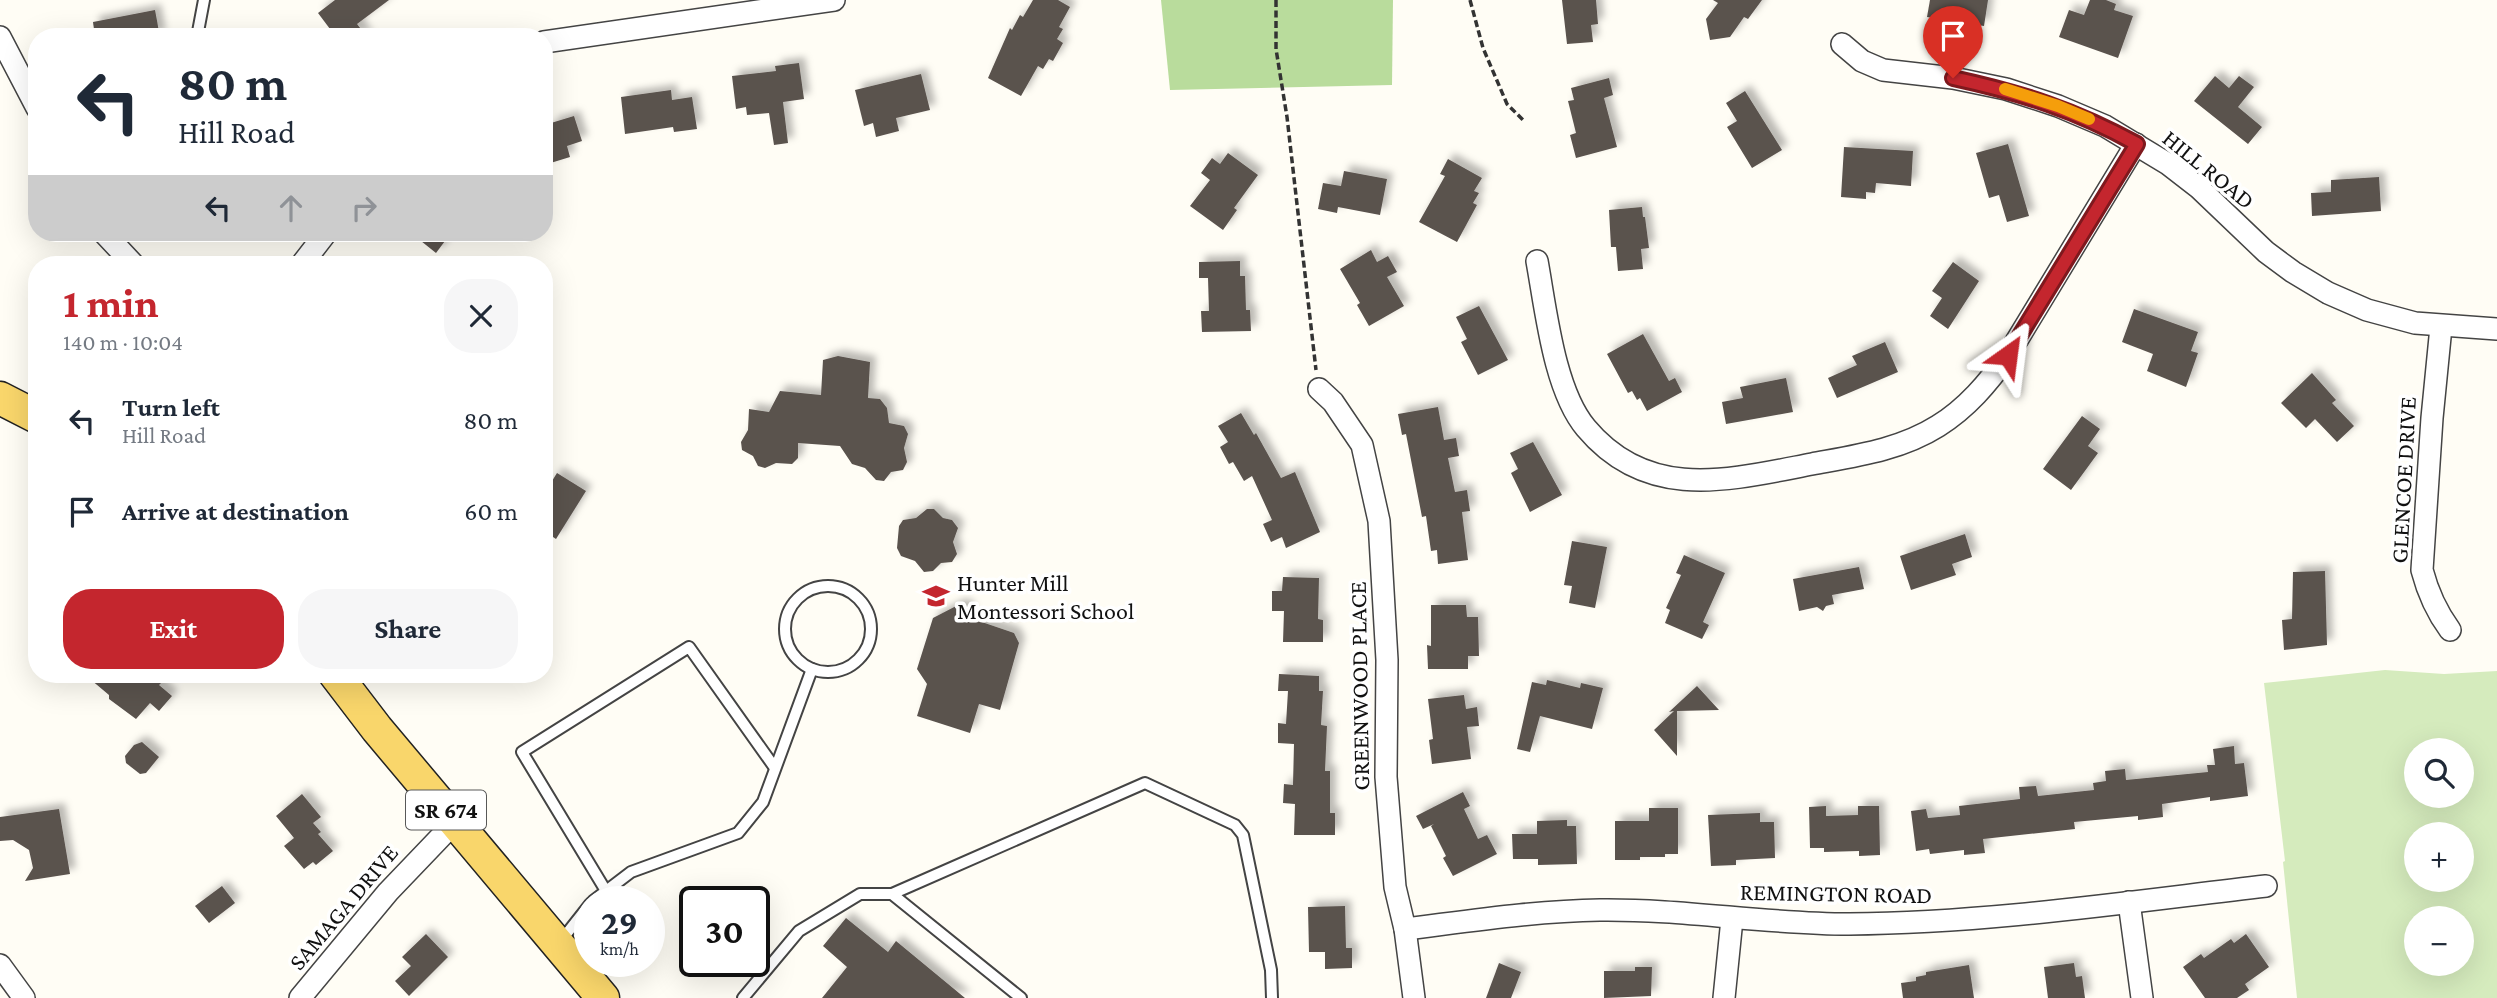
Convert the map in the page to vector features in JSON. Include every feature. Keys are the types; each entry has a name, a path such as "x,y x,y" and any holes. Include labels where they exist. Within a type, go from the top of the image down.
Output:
{"main road":[{"path":"0,398 28,412"},
{"name":"SR 674","path":"342,683 377,729 603,998"}],"street":[{"path":"553,41 834,0"},
{"path":"0,37 28,91"},
{"name":"HILL ROAD","path":"1842,44 1862,61 1883,70 1953,78 2006,89 2058,106 2105,126 2168,164 2199,188 2266,252 2293,272 2328,293 2367,310 2441,327 2497,329"},
{"path":"1537,261 1550,331 1570,404 1584,426 1624,461 1648,473 1698,481 1726,480 1874,453 1909,441 1937,427 1965,406 1988,383 2008,355 2137,144"},
{"path":"112,242 126,256"},
{"path":"308,256 319,242"},
{"name":"GLENCOE DRIVE","path":"2441,327 2431,418 2422,570 2428,592 2450,630"},
{"name":"GREENWOOD PLACE","path":"1318,389 1333,402 1362,445 1379,521 1387,660 1386,777 1395,887 1405,929 1414,998"},
{"name":"SAMAGA DRIVE","path":"300,998 387,892 455,822"},
{"name":"REMINGTON ROAD","path":"1405,929 1541,913 1600,910 1657,911 1732,919 1847,924 1920,922 2266,886"},
{"path":"2129,902 2142,998"},
{"path":"1724,998 1732,919"},
{"path":"0,965 24,998"}],"lane":[{"path":"199,28 204,0"},
{"path":"824,586 851,592 869,614 869,642 863,654 846,667 826,672 812,669 800,662 791,651 786,637 788,616 798,598 810,590 824,586"},
{"path":"604,886 522,752 690,647 775,768"},
{"path":"613,886 631,872 738,833 763,802 812,669"},
{"path":"743,998 799,931 859,894 892,894 1145,783 1235,825 1243,835 1271,970 1272,998"},
{"path":"892,894 1021,998"},
{"path":"558,945 574,925"}],"path":[{"path":"1276,0 1276,49 1287,117 1318,389"},
{"path":"1470,0 1483,48 1507,104 1525,122"}],"green space":[{"path":"1161,0 1393,0 1392,85 1170,90"},
{"path":"2385,670 2444,674 2497,671 2497,998 2297,998 2285,861 2264,683"}],"building":[{"path":"335,0 389,0 357,24 360,28 329,28 318,13"},
{"path":"1033,0 1058,0 1070,7 1059,27 1063,29 1057,39 1063,43 1053,61 1049,59 1043,69 1038,66 1021,96 988,78 1010,28 1012,30 1020,15 1023,17"},
{"path":"1562,0 1596,0 1598,24 1591,25 1593,42 1567,44"},
{"path":"1713,0 1762,0 1748,19 1744,17 1730,37 1710,40 1706,19 1718,3"},
{"path":"1930,0 1988,0 1984,26 1927,17"},
{"path":"2090,0 2106,0 2116,4 2114,10 2133,16 2118,58 2059,37 2069,10 2084,15"},
{"path":"155,10 158,28 94,28 93,22"},
{"path":"799,63 804,99 783,102 788,143 774,145 769,113 747,115 746,107 736,109 732,76 776,71 775,66"},
{"path":"921,74 930,110 896,118 899,131 876,137 873,123 864,126 855,90"},
{"path":"2215,76 2229,88 2239,76 2254,87 2238,107 2262,127 2248,144 2194,101"},
{"path":"1609,78 1613,95 1604,98 1617,147 1576,158 1570,135 1576,133 1568,101 1574,100 1571,88"},
{"path":"671,90 672,100 692,97 697,129 674,132 673,127 625,134 621,97"},
{"path":"1745,91 1782,150 1752,168 1727,127 1737,121 1726,103"},
{"path":"574,116 582,141 567,146 570,157 553,162 553,127 553,122"},
{"path":"2008,144 2029,216 2007,222 1999,195 1989,198 1976,153"},
{"path":"1844,147 1913,151 1911,186 1876,183 1875,193 1866,192 1866,199 1841,197"},
{"path":"1228,153 1258,175 1234,208 1237,210 1223,230 1190,206 1210,180 1201,173 1212,158 1220,164"},
{"path":"1448,159 1482,178 1474,191 1479,193 1473,203 1477,205 1457,242 1419,222 1445,176 1440,174"},
{"path":"1344,171 1387,179 1380,215 1338,207 1337,213 1318,209 1323,183 1341,186"},
{"path":"2379,177 2381,211 2312,216 2311,193 2331,192 2331,180"},
{"path":"1642,207 1649,248 1641,249 1643,269 1618,271 1616,247 1611,247 1609,210"},
{"path":"422,242 444,242 436,253"},
{"path":"1371,250 1377,262 1388,256 1397,272 1387,277 1404,306 1369,326 1357,305 1360,303 1340,269"},
{"path":"1240,261 1240,276 1245,276 1246,310 1250,310 1251,331 1202,332 1201,311 1209,311 1208,278 1199,278 1199,262"},
{"path":"1953,262 1979,281 1948,329 1930,316 1942,298 1932,291"},
{"path":"1479,306 1508,360 1478,375 1461,342 1467,339 1456,317"},
{"path":"2134,309 2198,332 2191,351 2198,353 2186,387 2147,371 2153,354 2122,342"},
{"path":"1643,334 1669,381 1675,378 1682,392 1647,411 1640,398 1637,400 1632,391 1628,393 1607,354"},
{"path":"1885,342 1898,372 1837,398 1828,378 1857,365 1852,356"},
{"path":"838,356 870,362 868,398 880,399 887,408 889,423 904,426 908,434 904,448 907,462 903,470 891,472 884,481 876,480 865,468 852,464 840,446 798,443 798,458 792,464 776,463 765,468 758,466 753,456 742,450 741,442 748,430 749,409 769,412 780,391 821,395 823,360"},
{"path":"2312,373 2336,400 2332,403 2354,426 2337,442 2315,419 2306,428 2281,403"},
{"path":"1786,378 1793,412 1726,424 1722,402 1743,398 1740,387"},
{"path":"1438,407 1444,440 1456,438 1459,456 1448,458 1455,492 1467,490 1470,511 1462,512 1468,560 1438,564 1437,550 1431,551 1426,516 1422,517 1406,434 1402,435 1398,414"},
{"path":"1241,413 1254,435 1256,433 1281,478 1295,472 1320,532 1286,548 1282,537 1271,542 1263,524 1272,520 1252,476 1244,481 1233,462 1229,464 1220,447 1228,442 1218,426"},
{"path":"2082,416 2100,429 2088,446 2098,453 2071,490 2043,469"},
{"path":"1533,442 1562,495 1530,512 1511,473 1518,469 1510,453"},
{"path":"557,473 586,491 556,539 553,537 553,479"},
{"path":"927,509 934,509 943,518 952,520 958,528 953,542 957,554 952,562 941,563 933,571 924,572 915,561 901,556 897,548 899,526 903,520 916,518"},
{"path":"1965,534 1972,557 1952,564 1956,575 1911,590 1900,556"},
{"path":"1572,541 1607,547 1595,608 1569,603 1572,586 1564,585"},
{"path":"1684,555 1725,573 1703,622 1709,625 1702,639 1665,623 1670,610 1666,608 1681,575 1676,573"},
{"path":"1859,567 1864,589 1832,595 1834,604 1826,606 1823,611 1817,607 1799,611 1793,579"},
{"path":"2325,571 2327,645 2284,650 2282,620 2292,619 2293,572"},
{"path":"1283,577 1319,578 1318,619 1323,620 1323,642 1283,642 1284,611 1272,611 1272,591 1282,591"},
{"path":"960,604 968,607 970,618 1014,633 1019,643 1000,710 979,704 970,733 917,716 927,684 917,669 933,618"},
{"path":"1431,605 1466,605 1467,617 1478,617 1479,656 1468,656 1468,669 1428,669 1427,645 1431,646"},
{"path":"1279,674 1319,676 1319,691 1323,691 1321,725 1327,726 1325,771 1330,771 1330,813 1335,813 1335,835 1294,835 1295,804 1283,803 1284,784 1293,785 1294,744 1278,743 1278,723 1286,724 1288,691 1278,691"},
{"path":"1547,680 1580,688 1581,683 1603,688 1592,729 1540,716 1530,752 1517,749 1532,682 1546,685"},
{"path":"95,683 161,683 159,685 172,696 159,711 150,703 136,719 109,699 109,695"},
{"path":"1697,686 1719,710 1677,711 1677,756 1654,730"},
{"path":"1464,695 1466,709 1477,707 1479,726 1467,727 1471,759 1432,764 1429,740 1433,739 1428,699"},
{"path":"142,742 159,757 146,773 140,774 126,763 125,756 134,745"},
{"path":"2234,746 2235,764 2244,763 2248,796 2210,801 2210,797 2162,804 2163,817 2138,820 2138,816 2074,822 2075,829 1983,839 1985,853 1964,855 1964,850 1930,854 1929,849 1916,851 1911,811 1926,809 1928,818 1960,815 1959,806 2020,799 2019,787 2036,786 2038,796 2094,790 2093,783 2106,781 2105,771 2125,769 2126,780 2208,772 2207,765 2215,765 2213,749"},
{"path":"1463,792 1470,806 1464,809 1478,839 1487,835 1497,854 1453,876 1431,826 1434,824 1423,829 1416,816"},
{"path":"302,794 321,817 313,823 321,832 318,834 333,851 316,865 313,862 304,869 284,846 294,838 276,816"},
{"path":"1826,806 1826,816 1858,815 1858,806 1879,806 1880,855 1859,856 1859,851 1824,852 1824,848 1810,848 1809,807"},
{"path":"1649,808 1678,808 1678,854 1640,857 1640,860 1615,860 1615,821 1649,821"},
{"path":"59,809 70,874 25,881 33,868 29,850 13,840 0,841 0,817"},
{"path":"1760,813 1760,822 1774,822 1775,858 1736,860 1736,865 1711,866 1708,815"},
{"path":"1567,820 1567,826 1576,826 1577,864 1538,865 1538,859 1513,859 1512,834 1537,834 1537,821"},
{"path":"222,886 235,903 209,923 195,906"},
{"path":"1345,906 1346,948 1352,948 1352,968 1325,969 1325,952 1309,952 1308,907"},
{"path":"846,918 888,952 896,941 965,998 822,998 847,967 823,946"},
{"path":"426,934 448,957 409,996 395,981 411,966 402,957"},
{"path":"2246,934 2269,967 2245,984 2249,990 2237,998 2205,998 2183,967 2201,954 2204,958 2231,939 2234,943"},
{"path":"1499,963 1521,972 1511,998 1486,998"},
{"path":"2074,963 2076,977 2082,976 2085,998 2048,998 2044,967"},
{"path":"1969,965 1974,998 1903,998 1901,983 1916,981 1916,977 1926,975 1926,972"},
{"path":"1635,967 1652,967 1651,996 1604,998 1604,971 1635,971"}],"slow traffic":[{"path":"2005,89 2089,119"}],"place":[{"name":"Hunter Mill Montessori School","path":"936,596"}],"route":[{"path":"1953,78 2006,89 2058,106 2105,126 2137,144 2008,355"}]}
